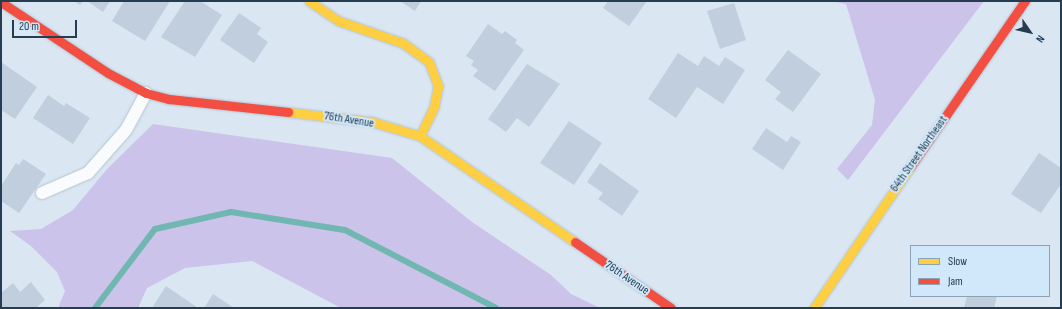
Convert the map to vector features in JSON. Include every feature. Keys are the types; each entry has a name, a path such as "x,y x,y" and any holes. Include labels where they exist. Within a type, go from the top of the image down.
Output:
{"street":[{"path":"309,1 339,21 403,43 429,62 438,86 434,107 420,136"},
{"name":"64th Street Northeast","path":"814,308 1025,1"},
{"name":"76th Avenue","path":"1,2 108,73 146,93 169,100 374,122 420,136 671,308"}],"lane":[{"path":"42,193 88,173 126,130 146,93"}],"shaded area":[{"path":"830,1 984,1 848,180 837,169 872,125 875,100 846,4"},
{"path":"153,124 392,158 472,222 551,275 571,294 600,308 341,308 252,261 185,268 147,288 138,308 58,308 65,291 57,272 31,246 10,231 41,229 73,210 107,169"}],"building":[{"path":"74,1 83,1 80,5"},
{"path":"87,1 110,1 103,12"},
{"path":"124,1 170,1 145,41 112,21"},
{"path":"185,1 200,1 222,15 195,57 161,37"},
{"path":"400,1 421,1 415,11"},
{"path":"608,1 647,1 629,26 603,8"},
{"path":"734,3 746,40 720,49 707,11"},
{"path":"239,13 261,28 257,34 268,42 254,63 220,40"},
{"path":"488,24 502,34 505,31 517,40 515,43 524,50 495,91 473,76 478,70 471,65 474,61 466,56"},
{"path":"788,50 821,74 793,112 775,99 781,92 765,80"},
{"path":"678,53 698,66 704,56 719,66 725,57 745,70 723,104 697,87 676,118 648,99"},
{"path":"1,62 37,87 15,119 1,110"},
{"path":"527,64 560,84 529,127 517,118 506,132 488,119"},
{"path":"48,95 64,106 66,103 90,118 73,144 33,118"},
{"path":"569,121 602,143 574,185 540,163"},
{"path":"766,128 787,142 791,136 801,142 783,170 752,149"},
{"path":"1039,153 1061,168 1061,184 1041,213 1011,194"},
{"path":"23,159 46,174 19,213 1,201 1,186 16,163 19,165"},
{"path":"600,163 639,191 622,216 598,199 603,193 587,182"},
{"path":"31,282 45,300 36,308 1,308 1,293 13,283 20,292"},
{"path":"166,286 198,308 152,308"},
{"path":"213,294 234,308 204,308"},
{"path":"967,297 997,297 994,308 964,308"}],"waterway":[{"path":"95,308 155,229 231,212 345,230 496,308"}],"traffic: slow":[{"path":"309,1 339,21 403,43 429,62 438,86 434,107 420,136"},
{"path":"288,112 373,122 420,136 575,242"},
{"path":"814,308 911,166"}],"traffic: jam":[{"path":"911,166 1025,1"},
{"path":"1,2 108,73 146,93 169,99 288,112"},
{"path":"575,242 671,308"}]}
